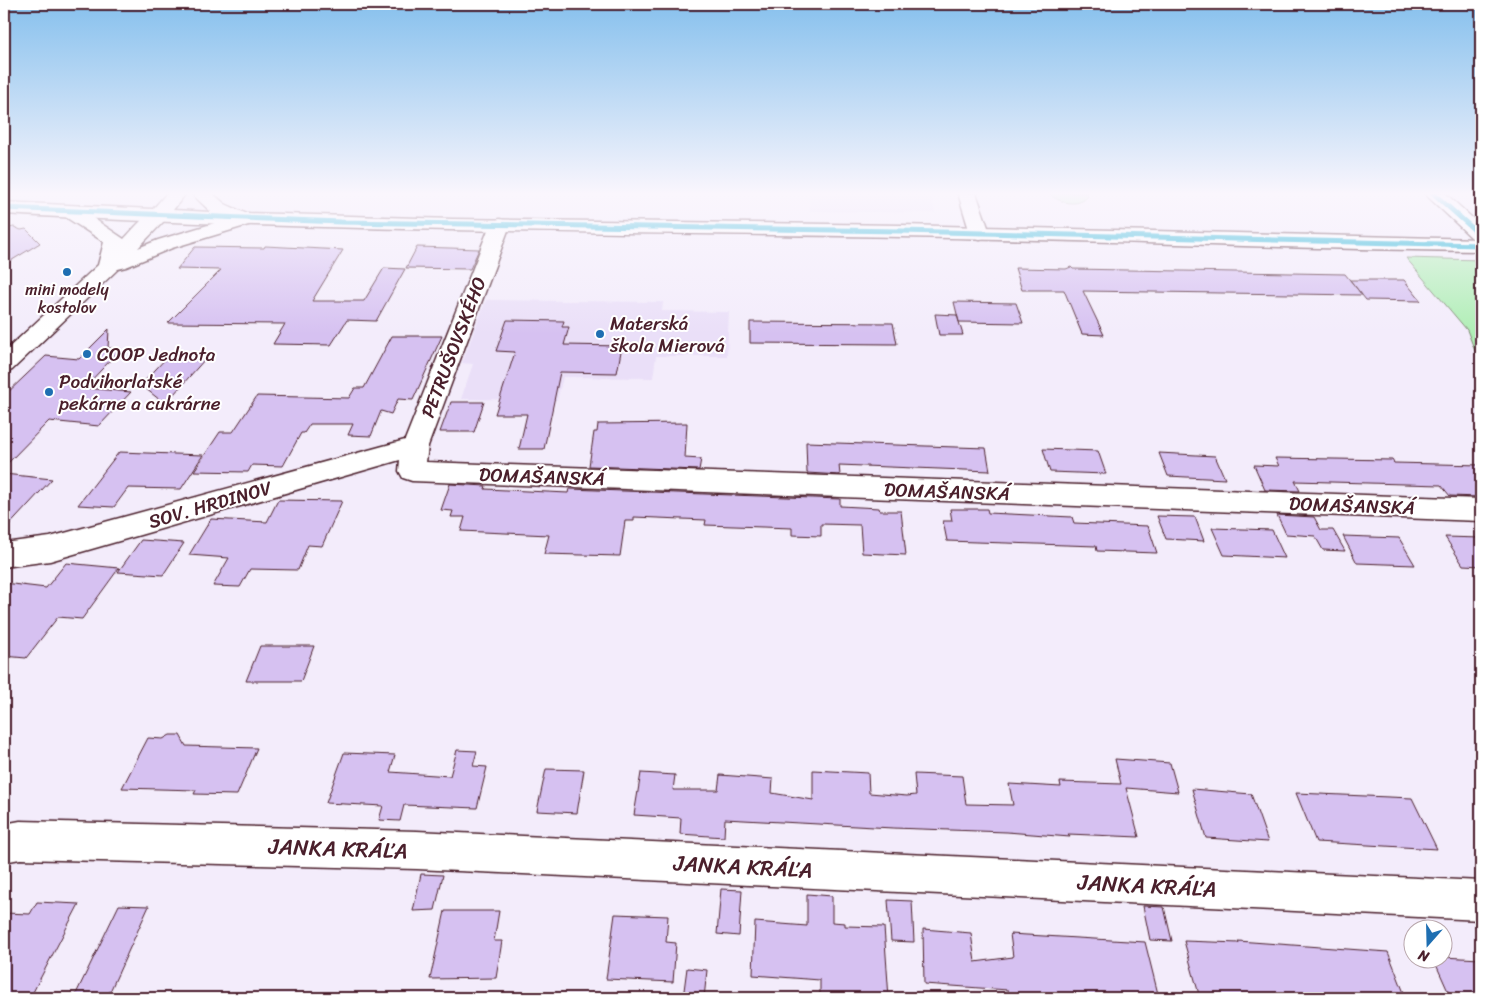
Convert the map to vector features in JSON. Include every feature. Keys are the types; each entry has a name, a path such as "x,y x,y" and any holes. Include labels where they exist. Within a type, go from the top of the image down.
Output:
{"street":[{"path":"108,267 115,240"},
{"path":"4,365 135,240"},
{"path":"108,267 179,240"},
{"name":"PETRUŠOVSKÉHO","path":"414,458 495,240"},
{"path":"1262,240 1481,245"},
{"name":"DOMAŠANSKÁ","path":"414,458 1481,510"},
{"name":"SOV. HRDINOV","path":"4,555 50,549 414,458"},
{"name":"JANKA KRÁĽA","path":"4,843 20,840 417,850 1481,901"}],"shaded area":[{"name":"Materská škola Mierová","path":"486,300 663,302 662,311 729,312 727,356 656,356 653,378 563,377 557,400 461,399 473,364 462,363"}],"green space":[{"path":"1406,258 1481,260 1481,390 1476,380 1480,364 1467,330"}],"building":[{"path":"4,240 37,240 40,243 4,265"},
{"path":"265,246 343,250 312,301 364,301 384,268 405,269 376,321 347,320 331,345 273,344 285,324 168,323 221,270 177,269 195,247 264,248"},
{"path":"417,247 479,249 470,269 406,268"},
{"path":"1071,267 1073,269 1345,274 1362,295 1083,291 1104,335 1082,334 1064,290 1022,290 1015,268 1066,269"},
{"path":"1350,280 1404,280 1421,301 1366,300"},
{"path":"954,302 1016,303 1023,323 959,322"},
{"path":"935,314 957,315 963,335 939,335"},
{"path":"507,320 564,321 562,327 569,327 564,345 622,346 617,373 560,372 544,449 519,449 527,414 495,414 515,352 496,351"},
{"path":"750,322 893,323 897,344 750,343"},
{"name":"Podvihorlatské pekárne a cukrárne","path":"109,329 108,348 121,349 84,388 131,392 99,426 49,421 4,467 4,396 46,356 79,359"},
{"path":"392,336 442,336 413,400 398,399 391,414 381,411 371,436 348,435 353,424 310,424 304,433 301,433 283,466 252,465 248,472 194,471 220,432 233,432 257,396 349,398 355,388 364,388"},
{"path":"170,354 206,358 165,404 141,385"},
{"path":"451,402 484,402 474,432 440,432"},
{"path":"687,423 685,458 701,459 699,470 589,466 594,432 597,432 598,424"},
{"path":"806,442 986,448 990,471 839,465 840,475 807,473"},
{"path":"1043,449 1098,451 1106,474 1050,472"},
{"path":"119,452 203,455 181,489 128,488 114,507 78,505"},
{"path":"1159,453 1215,456 1225,479 1168,476"},
{"path":"1275,458 1392,460 1394,463 1481,465 1481,497 1450,496 1441,485 1295,481 1300,491 1265,490 1254,465 1279,466"},
{"path":"4,474 52,479 4,531"},
{"path":"450,484 486,486 485,489 568,493 569,489 840,499 840,506 879,508 880,511 901,511 906,555 862,553 860,525 821,524 821,536 792,535 792,528 705,525 706,520 634,517 634,521 625,521 620,556 544,554 549,535 461,531 465,517 451,517 453,511 441,510"},
{"path":"278,500 342,501 322,546 308,545 298,570 250,569 240,587 213,586 229,558 189,555 211,519 267,522"},
{"path":"950,509 987,509 988,513 1072,517 1074,523 1148,526 1157,553 1097,551 1096,546 947,541 943,521 952,521"},
{"path":"1277,515 1314,517 1321,530 1333,530 1345,551 1323,550 1315,536 1286,534"},
{"path":"1157,516 1195,517 1204,541 1166,539"},
{"path":"1212,528 1272,530 1285,558 1224,555"},
{"path":"1343,536 1399,538 1415,565 1357,563"},
{"path":"1445,537 1481,538 1481,566 1463,565"},
{"path":"141,540 184,543 163,575 118,572"},
{"path":"66,563 119,568 82,619 58,617 26,658 4,656 4,583 46,588"},
{"path":"260,646 314,646 301,681 246,681"},
{"path":"170,735 180,735 186,746 257,748 237,795 194,794 196,790 122,788 148,738 163,739"},
{"path":"457,750 477,751 473,766 487,767 477,808 404,805 400,821 379,820 383,806 326,803 344,753 395,755 390,772 450,776"},
{"path":"1115,759 1170,763 1178,792 1126,788 1139,837 1068,834 1070,837 1007,832 725,819 724,837 680,834 681,818 634,815 641,773 675,775 673,790 718,790 720,775 773,779 772,793 813,800 813,770 868,773 869,793 907,796 916,795 914,774 962,776 966,804 1013,805 1009,784 1061,787 1060,782 1121,784"},
{"path":"546,769 584,770 577,813 537,811"},
{"path":"1192,789 1251,794 1268,842 1206,838"},
{"path":"1296,793 1412,798 1437,849 1316,842"},
{"path":"421,874 443,875 435,910 413,911"},
{"path":"721,889 742,890 739,936 717,934"},
{"path":"807,894 832,896 832,922 845,923 845,926 884,927 889,998 820,998 820,980 753,975 755,922 807,926"},
{"path":"888,900 912,901 914,942 891,941"},
{"path":"37,902 79,904 30,998 4,998 4,913 30,914"},
{"path":"119,905 149,906 107,998 74,998"},
{"path":"1143,906 1164,907 1172,941 1150,940"},
{"path":"445,911 499,911 494,941 502,941 496,978 430,979"},
{"path":"615,914 668,916 666,942 676,943 673,982 606,979"},
{"path":"923,929 971,933 975,962 1013,957 1010,934 1145,942 1159,998 1009,998 1008,990 924,984"},
{"path":"1184,941 1239,943 1238,941 1388,952 1406,998 1200,998"},
{"path":"1452,958 1481,959 1481,998 1451,998 1438,970 1452,970"},
{"path":"687,968 707,970 704,998 683,998"}],"transit line":[{"path":"1264,240 1481,245"}],"place":[{"name":"mini modely kostolov","path":"67,272"},
{"name":"Materská škola Mierová","path":"600,334"},
{"name":"COOP Jednota","path":"87,354"},
{"name":"Podvihorlatské pekárne a cukrárne","path":"49,392"}]}
